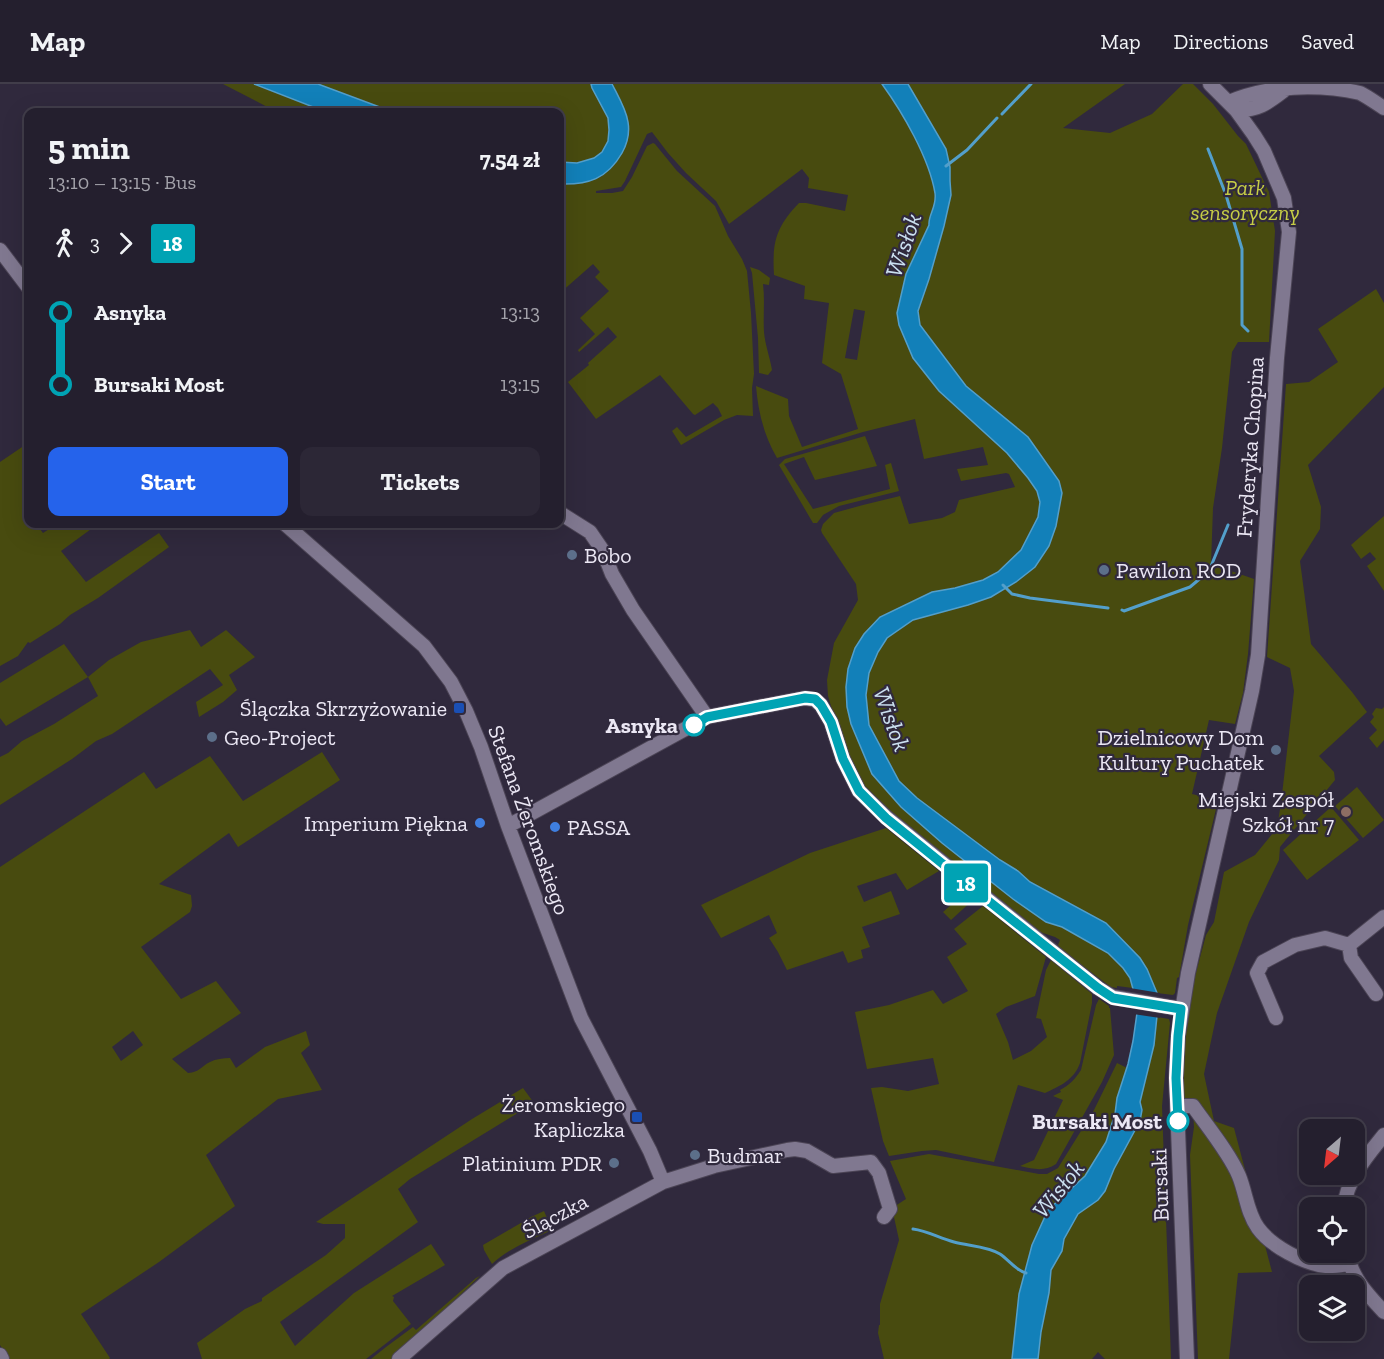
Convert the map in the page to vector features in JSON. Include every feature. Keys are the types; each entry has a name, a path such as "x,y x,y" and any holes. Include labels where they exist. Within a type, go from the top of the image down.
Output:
{"street":[{"path":"1232,106 1246,94 1267,88 1311,84 1332,86 1360,93 1384,108"},
{"path":"1232,106 1248,110 1258,108 1290,85"},
{"path":"1212,86 1246,94"},
{"name":"Fryderyka Chopina","path":"1177,1008 1252,691 1259,637 1277,358 1289,231 1284,198 1264,151 1232,106 1212,86"},
{"path":"1254,135 1254,121 1258,108"},
{"path":"0,250 24,282"},
{"path":"564,516 590,532 603,551 612,574 633,610 707,717"},
{"name":"Stefana Żeromskiego","path":"290,528 424,646 451,682 463,703 581,1018 650,1151 663,1182"},
{"path":"508,826 707,717 805,698 815,699 831,722 843,759 859,791 886,818 1113,998 1177,1008"},
{"path":"1349,945 1384,917"},
{"path":"1276,1018 1257,973 1263,962 1295,945 1325,938 1349,945"},
{"path":"1349,945 1351,958 1376,994"},
{"name":"Bursaki","path":"1177,1008 1176,1078 1187,1359"},
{"path":"1178,1106 1192,1106 1223,1148 1239,1175 1247,1206 1258,1228 1278,1248 1299,1258"},
{"path":"1346,1197 1350,1182 1384,1136"},
{"name":"Ślączka","path":"399,1359 503,1268 663,1182 714,1166 795,1149 807,1151 832,1166 871,1162 879,1173 890,1209 884,1217"},
{"path":"1314,1263 1327,1266 1335,1263"},
{"path":"1350,1263 1356,1279 1384,1312"}],"green space":[{"path":"223,84 254,84 316,108 269,108"},
{"path":"318,84 591,84 608,118 608,141 602,152 594,158 577,163 564,162 564,108 382,108"},
{"path":"612,84 882,84 898,108 921,151 935,193 929,225 906,274 897,313 899,325 913,358 939,391 1007,453 1037,491 1040,502 1038,517 1021,550 998,572 983,580 932,592 880,617 855,648 848,669 846,687 872,774 901,807 1013,899 1046,922 1062,927 1108,953 1123,968 1133,988 1111,987 1064,952 1058,945 1060,940 1034,930 892,816 862,785 845,747 828,696 827,680 834,643 858,600 856,584 822,533 823,524 834,513 900,496 909,524 942,518 955,512 959,500 1015,487 1009,474 1006,473 961,481 957,469 988,465 983,447 924,459 915,419 777,458 762,423 756,386 788,399 789,416 802,447 858,429 841,374 822,363 829,303 804,299 805,286 774,275 777,236 785,220 799,203 845,211 848,195 808,188 809,178 802,169 729,224 716,201 686,173 652,132 647,134 621,187 596,191 596,193 612,193 623,191 647,146 655,144 677,171 715,206 747,271 754,374 753,416 737,415 724,420 681,445 672,431 677,427 686,437 722,416 713,403 695,415 693,414 660,375 596,419 568,382 617,337 608,327 579,352 578,350 595,334 580,318 609,291 595,277 600,272 593,264 564,289 564,184 592,180 602,176 625,111","holes":["854,309 865,311 857,360 845,358"]},
{"name":"Park sensoryczny","path":"908,84 1125,84 1063,128 1110,133 1152,114 1183,84 1193,84 1246,144 1269,192 1275,231 1269,342 1238,342 1232,352 1213,508 1211,564 1254,579 1248,654 1243,693 1235,724 1209,720 1192,794 1216,800 1217,805 1173,995 1157,993 1140,958 1106,923 1030,882 917,798 899,781 869,725 866,695 869,673 887,638 913,620 991,597 1035,567 1049,546 1059,481 1028,437 966,386 920,325 918,311 929,279 951,195 946,149"},
{"path":"750,267 770,278 769,285 763,284 765,342 772,370 768,375 759,373 758,338"},
{"path":"1376,289 1384,303 1384,387 1308,465 1321,507 1320,529 1300,561 1311,644 1367,712 1319,756 1334,772 1335,780 1280,847 1279,860 1249,922 1217,1013 1204,1074 1214,1121 1234,1128 1272,1272 1238,1273 1229,1359 1198,1359 1190,1155 1194,1127 1193,1111 1178,1106 1185,1014 1206,935 1214,922 1224,872 1255,855 1277,828 1294,691 1290,668 1267,657 1286,384 1309,382 1338,362 1318,329"},
{"path":"865,436 877,466 815,480 804,457 784,464 813,509 890,489 885,465 891,463 899,491 839,506 823,515 817,523 813,523 779,465 785,459"},
{"path":"24,446 24,528 39,528 43,533 51,528 93,528 61,551 86,582 159,533 169,547 60,624 30,643 28,642 18,656 0,666 0,462"},
{"path":"1384,516 1384,591 1367,566 1376,559 1370,552 1361,559 1351,545"},
{"path":"190,630 201,647 226,630 255,657 229,675 237,690 199,717 196,702 223,685 210,669 0,805 0,757 22,741 98,696 88,677 109,660 141,642"},
{"path":"64,644 88,677 6,726 0,718 0,683"},
{"path":"1384,707 1384,740 1377,748 1369,738 1377,730 1370,722 1376,708"},
{"path":"322,752 340,780 238,847 229,833 159,884 191,895 192,906 190,912 141,947 181,999 216,981 241,1013 172,1059 188,1073 212,1061 225,1058 230,1058 236,1068 265,1047 306,1031 310,1045 301,1053 322,1090 278,1099 206,1155 235,1206 159,1262 81,1314 109,1359 8,1359 0,1345 0,867 144,772 156,789 210,756 243,801","holes":["133,1031 143,1045 121,1061 112,1047"]},
{"path":"1357,787 1384,820 1363,838 1335,806"},
{"path":"1331,807 1359,840 1307,880 1283,850"},
{"path":"886,828 939,871 907,890 896,873 857,886 864,902 891,891 900,914 862,927 870,947 861,950 863,958 848,963 843,951 787,970 769,938 777,933 769,915 721,938 701,905 810,853"},
{"path":"966,892 974,899 951,920 943,912"},
{"path":"983,906 1046,957 1035,996 1006,1007 996,1014 1013,1060 1031,1051 1047,1037 1041,1019 1036,1018 1046,970 1051,960 1092,994 1080,1063 1070,1078 1045,1093 1018,1085 994,1162 936,1150 889,1156 883,1141 871,1088 882,1087 908,1091 939,1084 933,1058 867,1069 855,1012 889,1005 933,990 943,1004 968,991 947,957 967,944 954,929"},
{"path":"1099,999 1110,1008 1114,1055 1102,1082 1056,1164 1043,1169 1020,1166 1034,1160 1063,1100 1053,1096 1061,1092 1060,1090 1067,1086 1081,1070"},
{"path":"1157,1017 1169,1019 1170,1023 1162,1106 1171,1359 1105,1359 1098,1352 1092,1359 884,1359 878,1333 880,1304 899,1240 892,1208 906,1199 890,1161 929,1154 1047,1174 1058,1168 1094,1110 1117,1063 1131,1070 1124,1095 1143,1111 1140,1102"},
{"path":"523,1088 534,1103 410,1179 398,1189 418,1222 280,1322 295,1346 354,1293 431,1244 445,1265 392,1296 393,1301 411,1324 366,1359 202,1359 197,1343 245,1309 262,1301 262,1298 326,1255 345,1238 345,1224 316,1222"},
{"path":"544,1211 552,1230 513,1249 492,1264 483,1245"},
{"path":"480,1276 437,1317 438,1319 391,1359 371,1359 413,1327 416,1330"}],"water":[{"path":"254,84 318,84 382,108 316,108"},
{"path":"591,84 612,84 627,117 629,131 627,142 616,162 596,179 564,184 564,162 577,163 594,158 602,152 608,141 608,118"},
{"path":"882,84 908,84 946,149 950,167 951,195 929,279 918,311 920,325 966,386 1028,437 1059,481 1062,493 1056,526 1049,546 1035,567 991,597 913,620 887,638 869,673 866,695 869,725 899,781 917,798 1030,882 1106,923 1140,958 1157,993 1154,1045 1140,1102 1142,1110 1140,1121 1105,1191 1098,1200 1078,1214 1064,1239 1062,1251 1051,1270 1038,1359 1012,1359 1019,1294 1032,1245 1048,1210 1085,1176 1106,1142 1128,1064 1137,1013 1130,978 1108,953 1062,927 1046,922 1013,899 901,807 872,774 851,724 847,707 848,669 855,648 864,634 880,617 932,592 983,580 998,572 1021,550 1038,517 1040,502 1037,491 1007,453 939,391 913,358 899,325 897,313 906,274 929,225 935,193 927,165 914,136"}],"pier":[{"path":"1130,988 1160,993 1160,1018 1133,1014"}],"waterway":[{"path":"1002,114 1031,84"},
{"path":"946,166 967,150 997,118"},
{"path":"1208,149 1226,195 1242,249 1242,325 1248,331"},
{"path":"1122,610 1190,587 1209,571 1228,525"},
{"path":"1003,585 1012,594 1030,598 1108,608"},
{"path":"913,1229 954,1242 995,1251 1026,1273"}],"bus line":[{"name":"18","path":"694,725 707,717 789,700 815,699 831,722 843,759 859,791 886,818 1113,998 1181,1009 1176,1078 1178,1121"}],"place":[{"name":"Bobo","path":"572,555"},
{"name":"Pawilon ROD","path":"1104,570"},
{"name":"Ślączka Skrzyżowanie","path":"459,708"},
{"name":"Asnyka","path":"694,725"},
{"name":"Geo-Project","path":"212,737"},
{"name":"Dzielnicowy Dom Kultury Puchatek","path":"1276,750"},
{"name":"Miejski Zespół Szkół nr 7","path":"1346,812"},
{"name":"Imperium Piękna","path":"480,823"},
{"name":"PASSA","path":"555,827"},
{"name":"Żeromskiego Kapliczka","path":"637,1117"},
{"name":"Bursaki Most","path":"1178,1121"},
{"name":"Budmar","path":"695,1155"},
{"name":"Platinium PDR","path":"614,1163"}],"water label":[{"name":"Wisłok","path":"903,245"},
{"name":"Wisłok","path":"892,719"},
{"name":"Wisłok","path":"1058,1189"}]}
